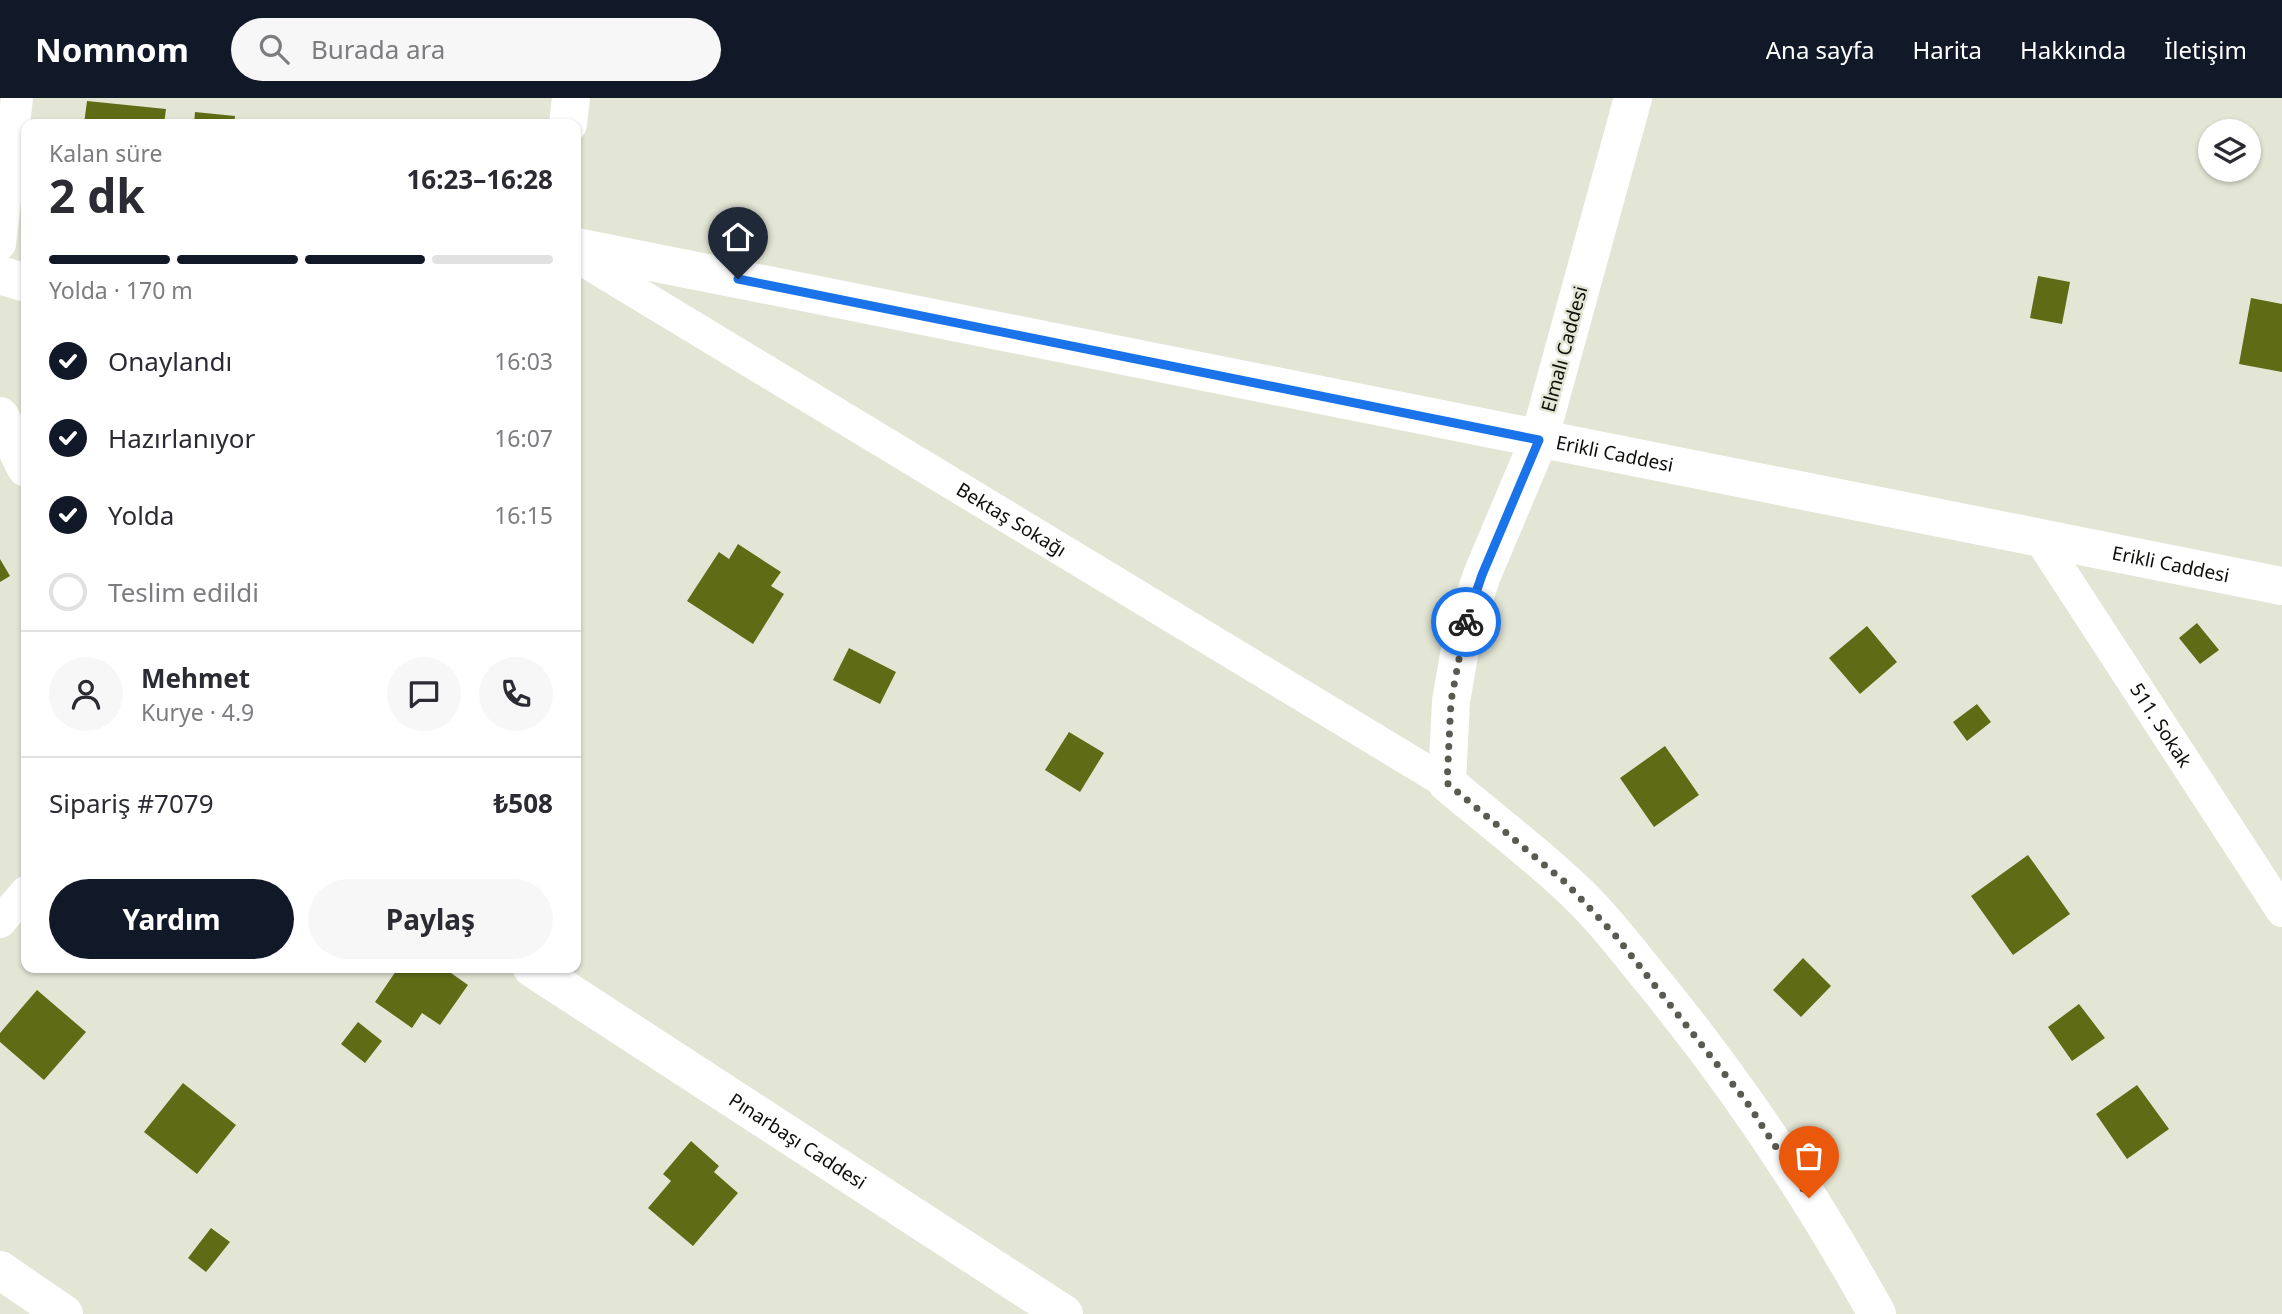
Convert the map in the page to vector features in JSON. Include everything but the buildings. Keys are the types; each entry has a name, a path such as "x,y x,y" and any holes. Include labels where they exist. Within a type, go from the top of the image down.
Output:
{"street":[{"path":"0,244 17,98"},
{"path":"569,119 571,98"},
{"name":"Elmalı Caddesi","path":"1447,783 1451,701 1463,632 1482,575 1539,440 1633,98"},
{"name":"Erikli Caddesi","path":"581,248 2282,586"},
{"name":"Bektaş Sokağı","path":"581,259 1447,783"},
{"path":"0,275 21,281"},
{"path":"0,416 21,458"},
{"name":"511. Sokak","path":"2040,539 2282,911"},
{"path":"1447,783 1566,883 1615,935 1682,1016 1746,1101 1796,1176 1877,1314"},
{"path":"0,922 21,898"},
{"name":"Pınarbaşı Caddesi","path":"540,973 1064,1314"},
{"path":"0,1270 64,1314"}],"way so far":[{"path":"1466,622 1451,701 1447,783 1566,883 1615,935 1746,1101 1809,1198"}],"route":[{"path":"738,279 1539,440 1482,575 1466,622"}]}
